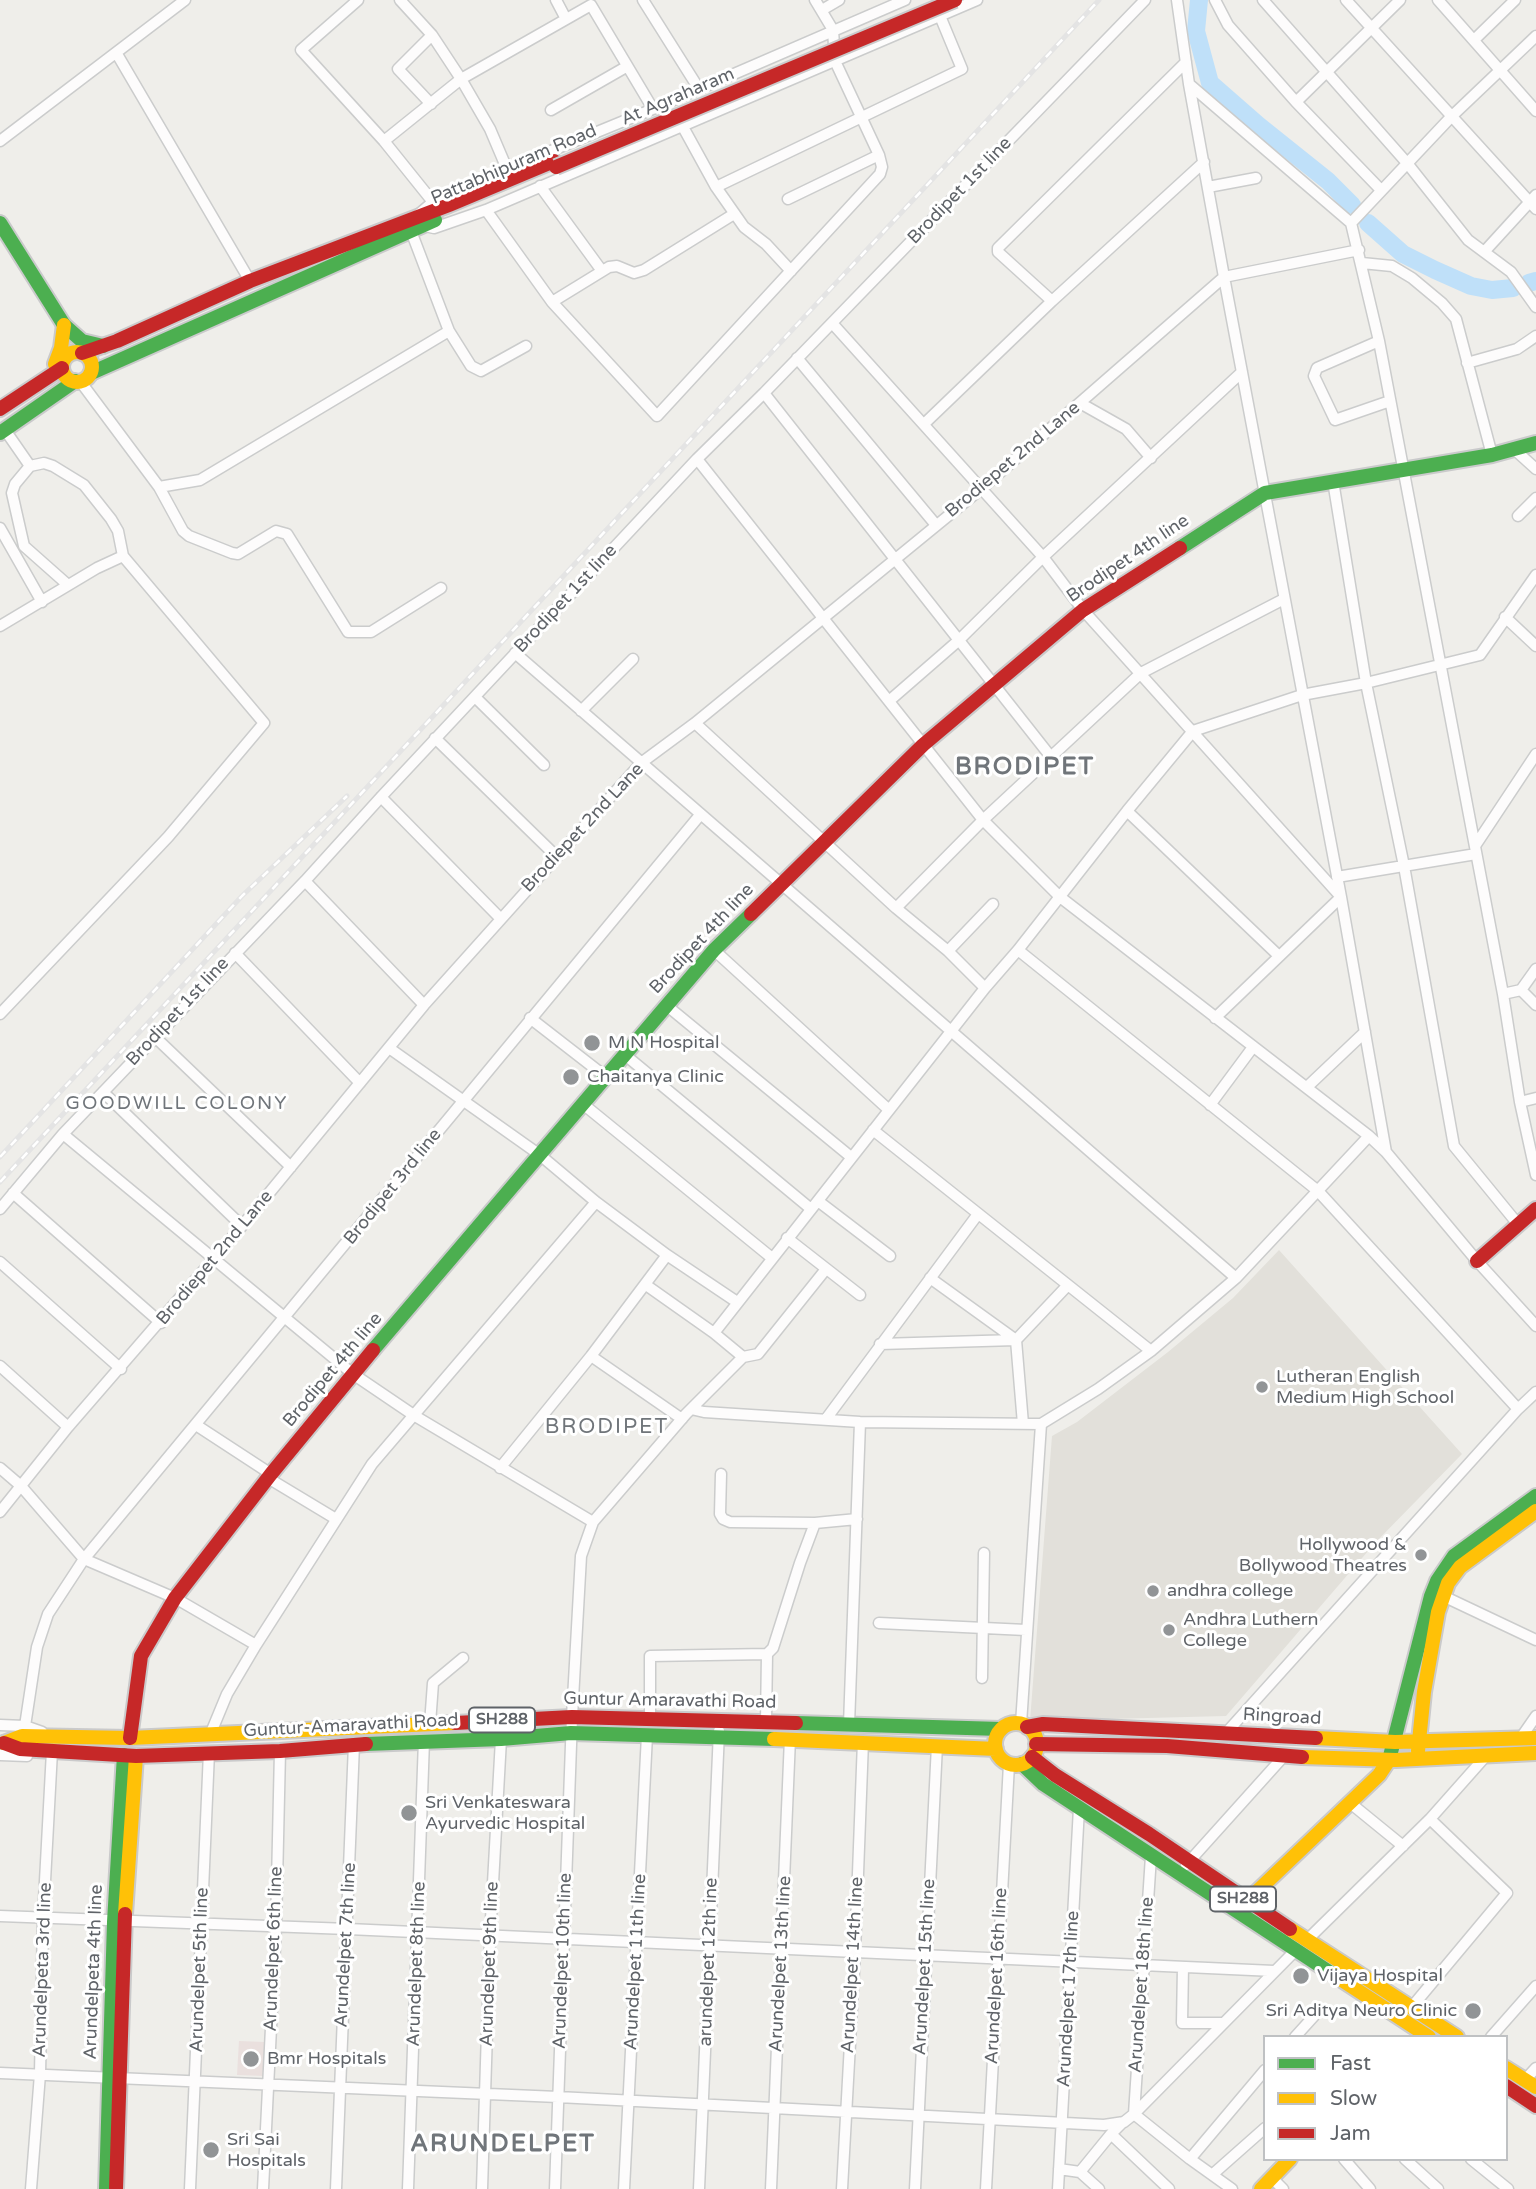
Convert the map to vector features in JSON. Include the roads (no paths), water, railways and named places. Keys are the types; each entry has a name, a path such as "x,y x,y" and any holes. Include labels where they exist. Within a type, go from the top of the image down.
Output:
{"main road":[{"name":"Pattabhipuram Road","path":"2,432 82,378 417,224 939,0"},
{"name":"Pattabhipuram Road","path":"555,164 955,0"},
{"path":"0,223 64,325 82,341 103,346"},
{"name":"Pattabhipuram Road","path":"57,372 72,352 82,353 103,346 250,281 417,224"},
{"path":"0,408 57,372 64,325"},
{"path":"57,372 67,377 82,378 90,359 82,353"},
{"name":"Brodipet 4th line","path":"130,1738 141,1656 174,1598 269,1476 624,1054 715,950 923,744 1083,610 1265,493 1492,455 1536,443"},
{"path":"1477,1261 1517,1223 1536,1210"},
{"path":"1247,1901 1379,1775 1389,1760 1395,1742 1431,1595 1445,1567 1454,1556 1536,1496"},
{"path":"1417,1760 1424,1692 1438,1612 1448,1583 1460,1567 1536,1511"},
{"name":"Guntur Amaravathi Road","path":"2,1749 22,1736 52,1748 130,1738 572,1717 1001,1730"},
{"name":"SH288","path":"1001,1730 1007,1725 1024,1725 1032,1731 1025,1757 1043,1783 1079,1808 1295,1951 1421,2030 1447,2035"},
{"name":"Ringroad","path":"1024,1725 1395,1742 1536,1738"},
{"path":"996,1749 997,1735 1001,1730"},
{"name":"Guntur-Amaravathi Road","path":"52,1748 130,1756 280,1751 354,1744 501,1739 571,1733 790,1738 996,1749"},
{"path":"1025,1757 1167,1746 1284,1756 1389,1760 1536,1753"},
{"name":"SH288","path":"996,1749 999,1756 1025,1757 1189,1861 1411,2008 1421,2030"},
{"name":"Arundelpeta 4th line","path":"116,2189 115,2078 119,1922 130,1756"},
{"path":"1508,2069 1530,2083"},
{"name":"Arundelpeta 4th line","path":"106,2189 115,2078"},
{"path":"1508,2087 1536,2106"},
{"path":"1266,2184 1288,2161"}],"street":[{"path":"0,141 186,0"},
{"path":"358,0 301,50 384,141 433,202"},
{"path":"400,0 432,34 461,79 491,129 507,169"},
{"path":"556,0 566,19"},
{"path":"643,0 699,89"},
{"path":"486,210 552,302 657,415 880,174 882,167 879,155 835,61 833,30 815,0"},
{"path":"822,10 839,0"},
{"name":"At Agraharam","path":"417,224 433,202 905,0"},
{"path":"526,346 481,371 471,366 449,331 417,224 434,228 486,210 977,0"},
{"name":"Brodipet 1st line","path":"0,1209 63,1134 305,881 380,797 697,459 1145,0"},
{"path":"1177,0 1189,84 1224,277 1341,897 1386,1152"},
{"path":"1215,0 1228,25 1296,102 1381,190"},
{"path":"1263,0 1407,163 1468,240 1511,272 1536,307"},
{"path":"1346,0 1451,117 1534,202 1484,252"},
{"path":"1296,102 1401,0"},
{"path":"1438,0 1536,111"},
{"path":"1475,40 1516,0"},
{"path":"384,141 461,79 591,5 653,109"},
{"path":"716,187 962,69 940,16"},
{"path":"431,103 398,69 432,34"},
{"path":"1351,223 1451,117 1536,36"},
{"path":"117,54 250,281"},
{"path":"1052,301 998,252 998,248 1186,62"},
{"path":"551,110 626,67"},
{"path":"1189,84 1351,223 1379,341 1503,994 1520,1102 1536,1175"},
{"path":"683,127 734,214 744,227 766,244 791,271"},
{"path":"788,200 879,155"},
{"path":"924,424 1052,301 1205,162"},
{"path":"1208,187 1256,178"},
{"path":"540,186 602,271"},
{"path":"552,302 602,271 617,266 639,273 734,214"},
{"name":"Brodiepet 2nd Lane","path":"0,1512 68,1427 243,1226 424,1005 641,763 695,723 981,489 1224,277 1359,250"},
{"path":"1362,263 1392,266 1412,278 1442,303 1456,319 1492,455"},
{"path":"222,293 229,312"},
{"path":"832,323 1044,557 1083,610 1341,897"},
{"path":"159,487 200,480 449,331"},
{"path":"1467,363 1517,349 1536,336"},
{"path":"1379,341 1317,368 1314,376 1335,420 1390,401"},
{"path":"797,358 936,525"},
{"path":"889,701 958,641 1242,372"},
{"path":"82,378 159,487 183,531 189,536 238,554 276,531 283,531 348,632 371,632 441,588"},
{"path":"764,393 1051,757"},
{"path":"1080,403 1126,429 1151,458"},
{"path":"2,432 30,466"},
{"path":"1515,450 1536,469"},
{"path":"697,459 983,820 1060,897 1369,1136 1386,1152 1477,1261 1536,1326"},
{"path":"0,1014 136,872 264,723 123,556 118,531 84,485 53,466 44,463 30,466 12,492 24,546 68,585"},
{"path":"1333,481 1366,683 1404,866 1454,1146 1517,1223"},
{"path":"1518,516 1536,498"},
{"path":"0,528 42,601"},
{"path":"0,626 123,556"},
{"path":"714,1333 985,988 1193,731 1302,695 1366,683 1480,655 1536,575"},
{"path":"896,908 983,820 1141,673 1284,599"},
{"path":"1505,617 1536,646"},
{"path":"515,653 1236,1278"},
{"path":"581,711 633,659"},
{"path":"475,697 544,765"},
{"path":"695,723 896,908 948,951 985,988"},
{"path":"435,738 557,857"},
{"path":"1337,877 1476,850 1536,754"},
{"path":"380,797 500,918"},
{"path":"1126,811 1279,956"},
{"name":"Brodipet 3rd line","path":"24,1726 37,1647 48,1614 84,1559 701,815"},
{"path":"305,881 424,1005"},
{"path":"1215,1018 1341,897"},
{"path":"948,951 993,904"},
{"path":"715,950 889,1110"},
{"path":"1018,950 1318,1191 1518,1409"},
{"path":"235,953 360,1083"},
{"path":"1503,994 1521,990 1536,969"},
{"path":"1521,990 1536,1005"},
{"path":"666,1005 851,1157"},
{"path":"530,1018 606,1077"},
{"path":"1307,1087 1365,1032"},
{"path":"155,1037 291,1167"},
{"path":"1210,1105 1254,1047"},
{"path":"389,1048 540,1156 667,1255 737,1302"},
{"path":"624,1054 815,1205 890,1256"},
{"path":"103,1092 243,1226"},
{"path":"1520,1102 1536,1098"},
{"path":"583,1104 772,1258"},
{"path":"873,1130 1151,1350"},
{"path":"63,1134 353,1374 415,1416 593,1522 691,1409 743,1357 758,1354 826,1269"},
{"path":"691,1409 860,1422 1041,1424 1098,1389 1151,1350 1236,1278 1369,1136"},
{"path":"13,1193 161,1323"},
{"path":"210,1735 227,1694 256,1645 372,1464 596,1202"},
{"path":"826,1419 978,1214"},
{"path":"787,1238 860,1295"},
{"path":"500,1468 591,1356 667,1255"},
{"path":"0,1262 121,1369"},
{"path":"930,1278 1016,1340 1023,1424"},
{"path":"646,1285 743,1357"},
{"path":"880,1344 1016,1340 1068,1285"},
{"path":"591,1356 682,1419"},
{"path":"0,1366 68,1427"},
{"path":"1226,1733 1536,1392"},
{"path":"849,1725 860,1422"},
{"path":"1024,1725 1026,1630 1041,1424"},
{"path":"196,1425 336,1519"},
{"path":"0,1468 21,1486 84,1559 174,1598 256,1645"},
{"path":"721,1474 720,1514 730,1522 815,1523 857,1519"},
{"name":"Arundelpet 10th line","path":"555,2189 571,1733 581,1556 593,1522"},
{"path":"650,1720 650,1656 766,1654 773,1648 815,1523"},
{"path":"982,1678 984,1553"},
{"path":"1444,1596 1536,1640"},
{"path":"879,1623 1026,1630"},
{"path":"766,1654 766,1721"},
{"path":"430,1724 433,1683 463,1658"},
{"path":"1520,1739 1536,1716"},
{"name":"arundelpet 12th ine","path":"699,2189 719,1720"},
{"path":"0,1725 24,1726 52,1748"},
{"name":"Arundelpet 11th line","path":"624,2189 647,1735"},
{"name":"Arundelpet 13th line","path":"771,2189 790,1738"},
{"name":"Arundelpet 9th line","path":"482,2189 490,1937 501,1739"},
{"name":"Arundelpet 8th line","path":"408,2189 424,1740"},
{"name":"Arundelpet 14th line","path":"842,2189 863,1741"},
{"name":"Arundelpet 7th line","path":"335,2189 354,1744"},
{"name":"Arundelpet 15th line","path":"915,2189 937,1745"},
{"name":"Arundelpeta 3rd line","path":"32,2189 40,2074 43,1918 52,1748"},
{"name":"Arundelpet 6th line","path":"263,2189 276,1927 280,1751"},
{"name":"Arundelpet 5th line","path":"190,2189 209,1752"},
{"path":"1179,1874 1284,1756"},
{"path":"1307,1940 1430,1819 1486,1756"},
{"name":"Arundelpet 16th line","path":"986,2189 999,1960 1025,1757"},
{"path":"1349,1802 1403,1846"},
{"name":"Arundelpet 17th line","path":"1058,2189 1079,1808"},
{"path":"1411,2008 1507,1893 1430,1819"},
{"name":"Arundelpet 18th line","path":"1134,2114 1151,1856"},
{"path":"0,1916 1274,1971"},
{"path":"1080,2172 1111,2134 1295,1951"},
{"path":"1184,1967 1182,2023 1224,2023"},
{"path":"1493,2035 1536,1986"},
{"path":"1297,2035 1314,2016"},
{"path":"1530,2083 1536,2068"},
{"path":"1190,2159 1263,2072"},
{"path":"0,2073 630,2100 1096,2126 1124,2122"},
{"path":"1255,2081 1263,2087"},
{"path":"1134,2114 1232,2189"},
{"path":"1213,2174 1263,2130"},
{"path":"1111,2134 1169,2189"},
{"path":"1345,2161 1370,2189"},
{"path":"1407,2161 1438,2189"},
{"path":"1473,2161 1508,2189"},
{"path":"1059,2169 1080,2172 1099,2189"},
{"path":"1266,2184 1283,2189"}],"waterway":[{"path":"1199,0 1196,31 1210,83 1328,181 1352,205"},
{"path":"1368,223 1403,254 1435,270 1471,286 1492,290 1513,288"},
{"path":"1529,283 1536,281"}],"railway":[{"path":"0,1182 1099,0"},
{"path":"0,1157 242,896 347,796"}],"place":[{"name":"M N Hospital","path":"592,1043"},
{"name":"Chaitanya Clinic","path":"571,1077"},
{"name":"Lutheran English Medium High School","path":"1262,1387"},
{"name":"Hollywood & Bollywood Theatres","path":"1421,1555"},
{"name":"andhra college","path":"1153,1591"},
{"name":"Andhra Luthern College","path":"1169,1630"},
{"name":"Sri Venkateswara Ayurvedic Hospital","path":"409,1813"},
{"name":"Vijaya Hospital","path":"1301,1976"},
{"name":"Sri Aditya Neuro Clinic","path":"1473,2011"},
{"name":"Bmr Hospitals","path":"251,2059"},
{"name":"Sri Sai Hospitals","path":"211,2150"}],"district":[{"name":"BRODIPET","path":"1025,768"},
{"name":"GOODWILL COLONY","path":"177,1104"},
{"name":"BRODIPET","path":"607,1427"},
{"name":"ARUNDELPET","path":"503,2145"}]}
